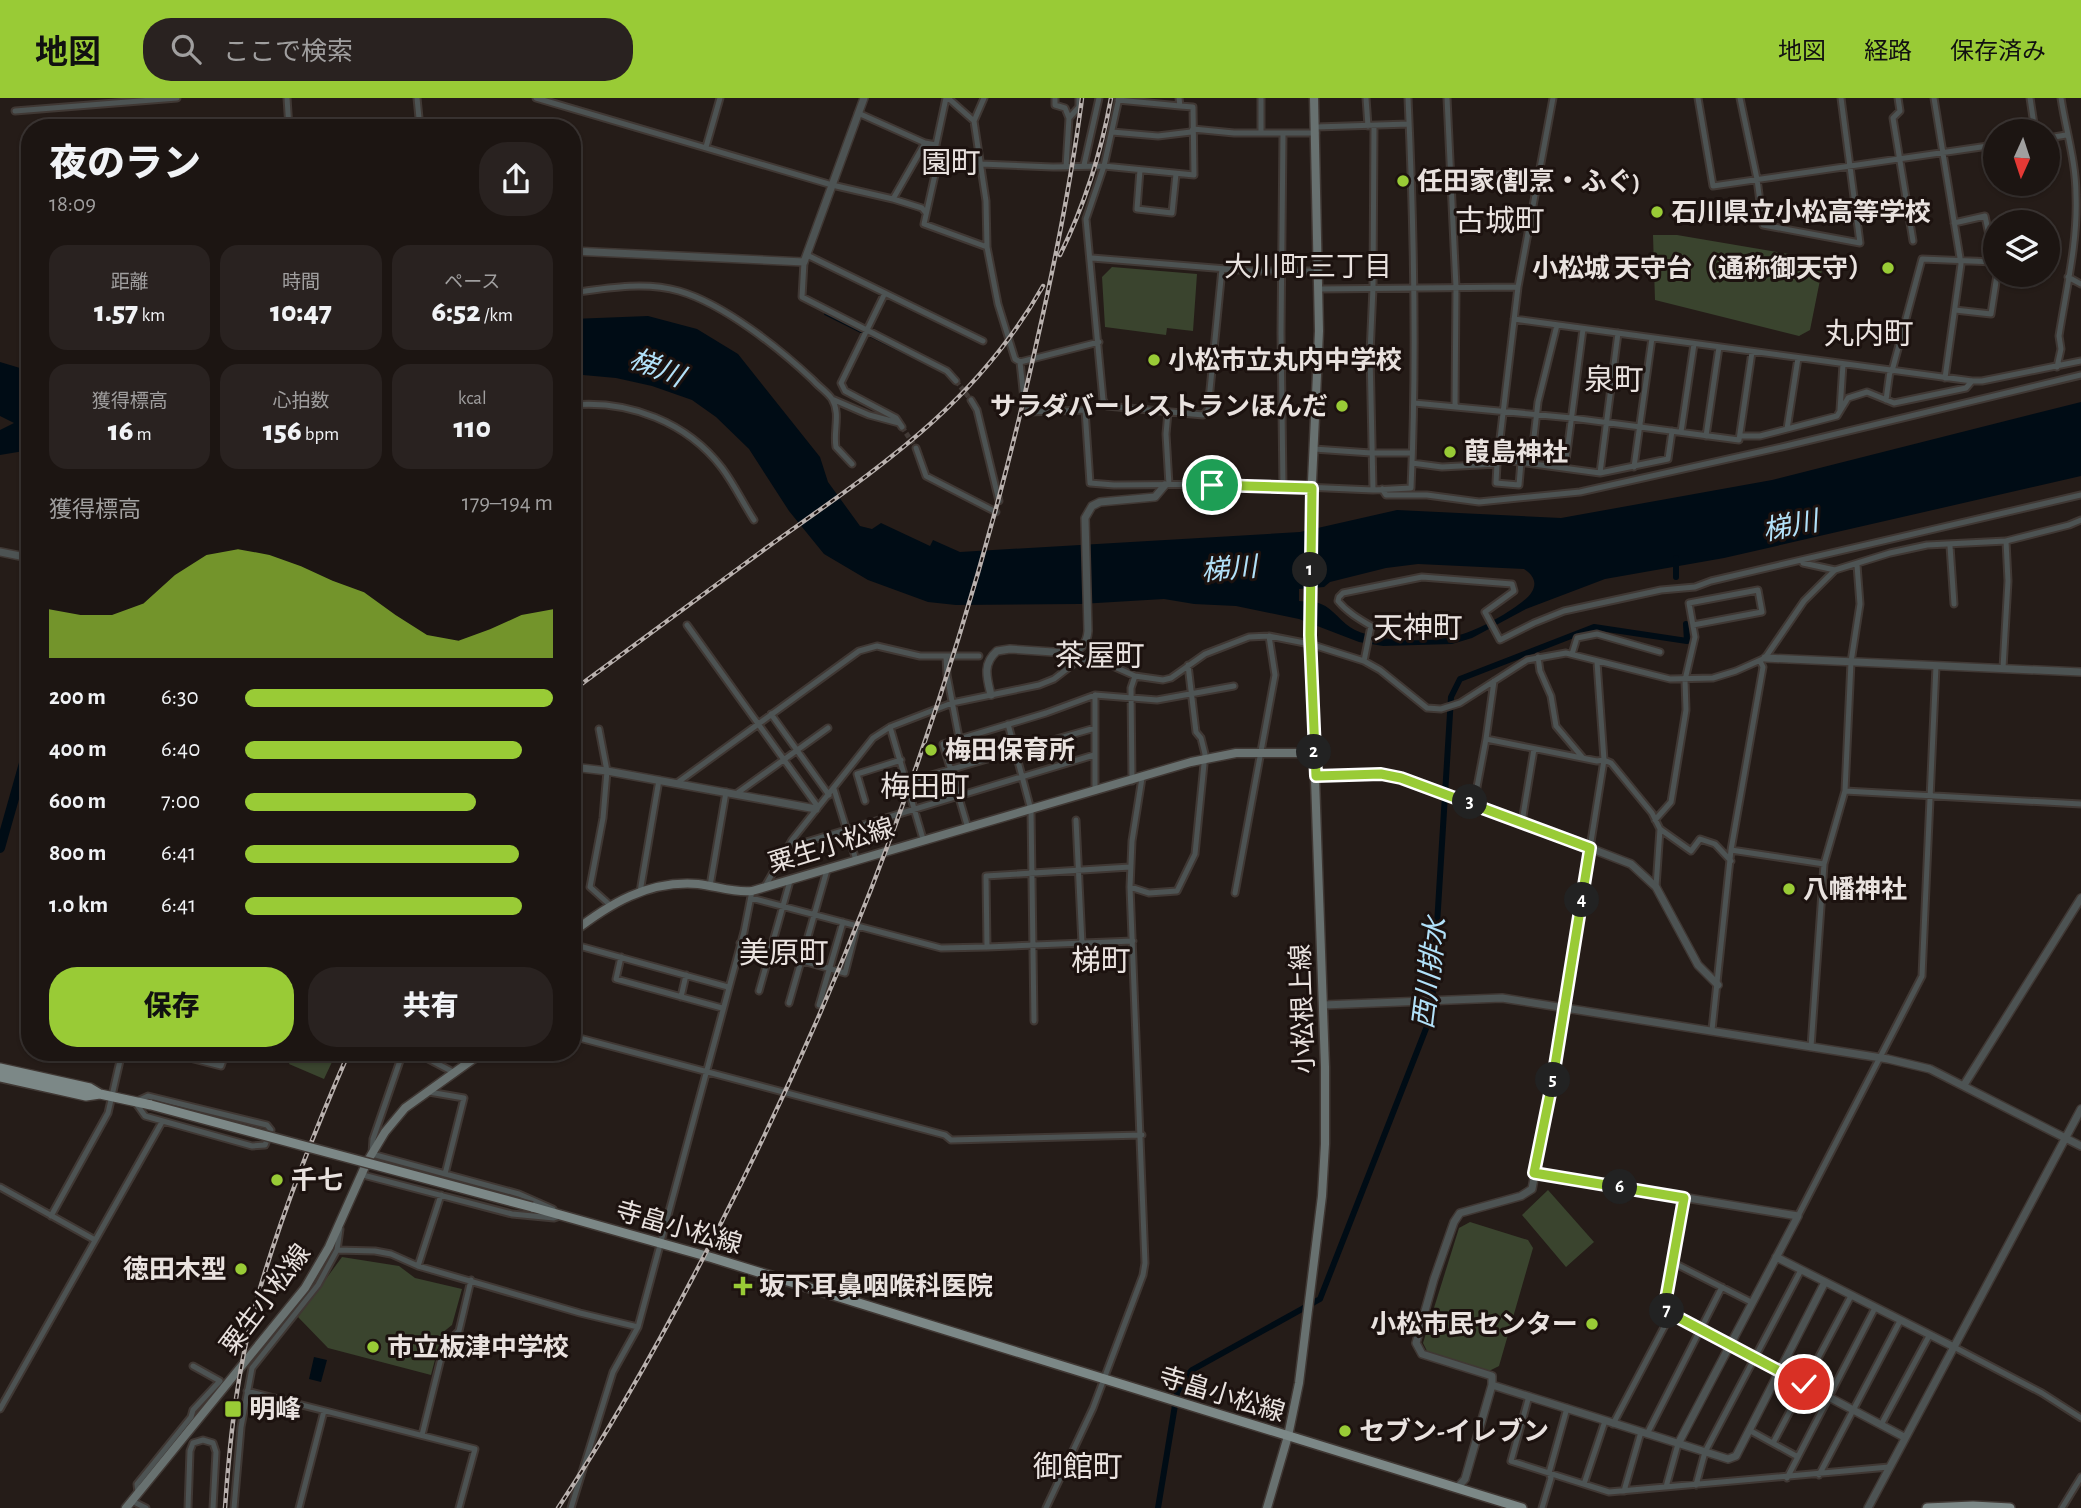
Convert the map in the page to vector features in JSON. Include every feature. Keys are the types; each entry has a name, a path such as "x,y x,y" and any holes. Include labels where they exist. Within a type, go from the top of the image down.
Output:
{"main road":[{"name":"小松根上線","path":"1267,1508 1288,1436 1299,1383 1322,1196 1325,1144 1323,1005 1310,639 1311,503 1319,331 1314,98"},
{"name":"粟生小松線","path":"581,926 610,905 640,892 667,885 710,886 752,895 764,888 923,839 1204,759 1236,753 1314,753"},
{"name":"粟生小松線","path":"129,1504 305,1287 340,1226 372,1154 385,1132 405,1108 471,1061"},
{"name":"寺畠小松線","path":"0,1068 12,1075 86,1096 100,1094 151,1105 659,1242 1522,1508"},
{"name":"寺畠小松線","path":"0,1077 12,1075"},
{"path":"1927,1508 2010,1508"}],"street":[{"path":"16,111 177,98"},
{"path":"287,98 288,119"},
{"path":"417,98 418,119"},
{"path":"536,98 832,185 893,199 922,208 926,213"},
{"path":"706,147 720,98"},
{"path":"863,98 805,258 802,297 947,372 956,381"},
{"path":"974,121 947,98 936,145 938,161 924,224 987,247"},
{"path":"984,98 974,121 986,201 987,247 998,304 1015,359 1020,362 1098,342"},
{"path":"1055,98 1055,105 1065,108 1069,118 1066,167"},
{"path":"1069,118 1079,107 1079,98"},
{"path":"1084,165 1099,98"},
{"path":"1179,98 1180,106"},
{"path":"1261,98 1261,133"},
{"path":"1366,98 1371,126 1373,288 1370,353 1373,490"},
{"path":"1408,98 1415,287 1411,488"},
{"path":"1447,98 1456,287 1455,407"},
{"path":"1521,462 1519,485 1496,483 1518,288 1553,98"},
{"path":"1698,98 1713,186 1983,147"},
{"path":"1740,98 1757,179 1763,225 1860,243 1853,209 1851,168 1840,98"},
{"path":"1898,98 1900,111 1893,118 1913,241"},
{"path":"1934,98 1960,260 1945,378"},
{"path":"2029,98 2033,119"},
{"path":"2057,366 2062,349 2059,336 2076,225 2074,158 2066,135 2061,98"},
{"path":"981,164 1104,166 1194,175 1193,107 1149,100 1118,99 1104,166 1086,219 1103,400 1107,406 1203,415 1208,410 1222,269"},
{"path":"858,113 925,144 936,145"},
{"path":"1112,132 1158,136 1191,132 1193,129 1283,134 1409,124"},
{"path":"1283,134 1283,487"},
{"path":"2060,136 2066,135"},
{"path":"893,199 925,144"},
{"path":"1140,170 1138,209 1172,213 1176,174"},
{"path":"1450,176 1538,174"},
{"path":"1954,223 1983,216"},
{"path":"581,251 805,258 983,341"},
{"path":"1091,258 1222,269 1318,271"},
{"path":"1886,400 1891,371 1922,259 1983,261"},
{"path":"2068,277 2081,284"},
{"path":"581,292 637,287 680,291 742,323 785,355 832,399 901,425 896,418 845,391 841,383 885,293"},
{"path":"1955,310 1991,314 1995,287"},
{"path":"1318,289 1518,288"},
{"path":"1514,319 1972,381 2081,361"},
{"path":"1531,463 1535,415 1557,325"},
{"path":"1565,468 1583,328"},
{"path":"1600,473 1618,333"},
{"path":"1634,467 1652,338"},
{"path":"1681,432 1694,344"},
{"path":"1706,436 1718,347"},
{"path":"1414,403 1572,418 1740,440 1752,352"},
{"path":"1787,429 1798,358"},
{"path":"1020,362 1024,399 1029,412 1085,411 1090,483 1237,484 1373,490 1411,488 1439,496"},
{"path":"1840,411 1843,364"},
{"path":"1382,489 1386,495 1439,496 1479,502 1580,492 2081,375"},
{"path":"1740,436 1760,436 1836,416 1848,398 1867,392 1894,403 1966,388 1972,381"},
{"path":"832,399 836,411 836,447 852,464"},
{"path":"971,400 977,410 999,501"},
{"path":"581,405 622,407 652,416 679,429 702,445 713,457 754,520"},
{"path":"991,695 986,675 987,664 997,651 1010,649 1068,653 1077,651 1085,644 1088,631 1087,512 1100,502 1155,497 1167,485 1168,412"},
{"path":"1412,463 1442,467 1497,461 1521,462 1600,473 1668,459 1672,431"},
{"path":"916,447 926,476 996,512"},
{"path":"1314,449 1412,453"},
{"path":"1364,661 1371,626 1342,606 1338,601 1343,593 1422,576 1512,584 1514,591 1510,596 1485,612 1500,640 1534,622 1564,611 1661,590 1695,587 1711,581 2081,495"},
{"path":"1800,562 1835,570 1902,550 1927,545 1950,546 2006,541 2081,520"},
{"path":"2003,668 2007,625 2006,541"},
{"path":"1950,546 1954,604"},
{"path":"0,552 21,556"},
{"path":"1811,1047 1824,864 1845,791 1850,662 1860,604 1857,565"},
{"path":"1712,1030 1731,850 1763,659 1804,601 1835,570"},
{"path":"1655,820 1671,802 1686,710 1685,680 1695,637 1689,603 1758,590 1762,612 1693,625"},
{"path":"687,625 817,808"},
{"path":"1572,654 1577,638 1597,634 1660,652"},
{"path":"1235,893 1275,674 1269,636"},
{"path":"764,888 792,841 873,738 890,727 952,703 1039,685 1054,679 1076,662 1089,658 1135,676 1163,680 1171,678 1205,654 1249,637 1310,639 1380,670 1427,708 1445,709 1460,703 1527,660 1566,653 1670,679 1685,680 1713,678 1763,659 2081,672"},
{"path":"677,783 859,651 877,646 920,656 979,656"},
{"path":"946,657 960,738"},
{"path":"1538,657 1540,671 1551,696 1556,726 1583,758"},
{"path":"1457,1488 1465,1479 1492,1385 1492,1376 1423,1354 1416,1343 1454,1222 1460,1213 1521,1196 1532,1189 1565,1006 1604,760 1597,662"},
{"path":"1130,887 1149,893 1177,891 1195,854 1204,759 1201,738 1196,732 1188,665"},
{"path":"1666,1488 1678,1444 1922,976 1936,666"},
{"path":"1132,781 1131,688 1135,676"},
{"path":"1474,803 1494,681"},
{"path":"968,828 943,744 1095,695 1157,701 1234,686"},
{"path":"1095,695 1095,791"},
{"path":"771,714 829,795"},
{"path":"1008,724 1031,810 1034,1021"},
{"path":"890,727 923,839"},
{"path":"736,794 828,728"},
{"path":"907,782 1095,728"},
{"path":"600,729 607,771 603,818 590,887 610,905"},
{"path":"1486,740 1611,763 1660,829 1691,851 1700,839 1715,844 1731,861"},
{"path":"1522,821 1534,749"},
{"path":"803,843 1094,755"},
{"path":"865,802 857,774 901,760"},
{"path":"581,768 817,808"},
{"path":"1316,776 1381,774 1401,778 1474,803 1631,864 1657,887 1698,965 1718,985"},
{"path":"1046,1508 1093,1408 1145,1264 1142,1135 1130,887 1132,841 1142,778"},
{"path":"640,892 659,780"},
{"path":"834,789 856,860"},
{"path":"1845,791 2081,804"},
{"path":"710,886 726,792"},
{"path":"1076,820 1082,944"},
{"path":"1657,887 1660,829"},
{"path":"1731,850 1824,864"},
{"path":"987,947 986,876 1130,867"},
{"path":"789,1003 827,870"},
{"path":"759,991 790,881"},
{"path":"571,1508 613,1372 638,1327 752,895 814,915 941,948 1133,941"},
{"path":"1964,1085 2081,898"},
{"path":"819,1005 844,922"},
{"path":"740,943 845,973 858,926"},
{"path":"581,946 728,986"},
{"path":"621,957 616,979 722,1008"},
{"path":"681,997 686,975"},
{"path":"1323,1005 1502,998 1879,1058 1930,1069 2081,1146"},
{"path":"581,1038 945,1135 951,1140 1142,1135"},
{"path":"51,1216 108,1113 120,1061"},
{"path":"202,1061 222,1066 223,1061"},
{"path":"363,1175 512,1214 554,1218 561,1215 558,1211 519,1194 372,1154 373,1139 399,1061"},
{"path":"432,1061 455,1073"},
{"path":"429,1092 464,1098 446,1174"},
{"path":"149,1096 267,1125 271,1130 265,1145 252,1146 162,1122 145,1116 135,1102 149,1096"},
{"path":"1868,1508 2081,1109"},
{"path":"0,1409 162,1122"},
{"path":"1534,1173 1798,1216"},
{"path":"0,1187 94,1240"},
{"path":"418,1266 440,1195"},
{"path":"1684,1198 1664,1310 1905,1437"},
{"path":"234,1508 252,1368 318,1285 337,1250 340,1226"},
{"path":"337,1250 391,1254 418,1266 638,1327"},
{"path":"1776,1257 2042,1393 2081,1418"},
{"path":"1672,1262 1751,1303"},
{"path":"1696,1485 1705,1452 1801,1270"},
{"path":"422,1435 446,1338 453,1337 459,1331 471,1280"},
{"path":"1492,1385 1728,1459 1736,1456 1825,1282"},
{"path":"1624,1491 1644,1433 1722,1287"},
{"path":"1773,1443 1851,1296"},
{"path":"1787,1478 1875,1308"},
{"path":"1584,1484 1609,1422 1671,1314"},
{"path":"1819,1475 1900,1321"},
{"path":"1881,1425 1929,1336"},
{"path":"138,1493 137,1484 193,1410 220,1381 193,1366"},
{"path":"247,1391 475,1449 459,1508"},
{"path":"1529,1396 1511,1461 1609,1492 1889,1467"},
{"path":"1542,1508 1567,1408"},
{"path":"299,1508 324,1411"},
{"path":"1749,1430 1798,1457"},
{"path":"188,1508 190,1451 193,1443 203,1440 213,1443 216,1452 213,1508"},
{"path":"2062,1508 2081,1477"},
{"path":"129,1504 146,1508"}],"green space":[{"path":"1653,235 1677,235 1824,260 1810,330 1799,336 1655,300"},
{"path":"1112,267 1197,274 1193,331 1167,328 1166,335 1105,327 1102,277"},
{"path":"290,1061 332,1062 324,1079 289,1064"},
{"path":"1548,1190 1594,1242 1566,1267 1522,1215"},
{"path":"1470,1222 1528,1240 1533,1248 1499,1366 1489,1371 1427,1351 1423,1343 1459,1228"},
{"path":"342,1257 399,1266 415,1278 462,1289 452,1325 442,1333 431,1375 328,1348 298,1317"}],"water":[{"name":"梯川","path":"648,316 697,329 738,354 820,457 828,482 860,526 872,529 881,523 930,546 933,540 960,552 1300,532 1397,510 1561,518 1772,480 2081,402 2081,476 1724,558 1605,579 1526,609 1472,638 1452,644 1383,646 1359,642 1299,619 1236,606 1164,599 1080,604 956,605 928,602 868,580 824,554 789,511 749,449 716,417 692,400 652,386 616,378 583,375 581,319","holes":["1418,564 1524,569 1529,573 1534,586 1527,598 1481,627 1444,638 1404,640 1365,634 1350,627 1325,606 1316,602 1299,601 1299,589 1324,587 1330,582 1386,568"]},
{"path":"0,362 21,368 21,452 0,455 0,430 14,423 0,416"},
{"path":"314,1357 327,1360 321,1382 309,1379"}],"waterway":[{"path":"825,314 863,333"},
{"path":"868,335 945,373"},
{"name":"西川排水","path":"1676,558 1676,577"},
{"name":"西川排水","path":"1158,1508 1177,1393 1184,1379 1192,1370 1320,1299 1429,1021 1451,697 1460,679 1594,627 1687,641 1686,624"},
{"path":"0,848 21,774"}],"tunnel":[{"path":"956,381 971,400"},
{"path":"902,427 916,448"}],"railway":[{"path":"558,1508 622,1406 717,1231 811,1035 892,834 928,732 992,524 1055,259 1082,98"},
{"path":"1060,255 1091,178 1111,98"},
{"path":"581,684 886,461 921,432 987,366 1043,286"},
{"path":"225,1508 236,1399 252,1318 289,1200 345,1061"}],"place":[{"name":"任田家(割烹・ふぐ)","path":"1403,181"},
{"name":"石川県立小松高等学校","path":"1657,212"},
{"name":"小松城 天守台（通称御天守）","path":"1888,268"},
{"name":"小松市立丸内中学校","path":"1154,360"},
{"name":"サラダバーレストランほんだ","path":"1342,406"},
{"name":"葭島神社","path":"1450,452"},
{"name":"梅田保育所","path":"931,750"},
{"name":"八幡神社","path":"1789,889"},
{"name":"千七","path":"277,1180"},
{"name":"徳田木型","path":"241,1269"},
{"name":"坂下耳鼻咽喉科医院","path":"743,1286"},
{"name":"小松市民センター","path":"1592,1324"},
{"name":"市立板津中学校","path":"373,1347"},
{"name":"明峰","path":"233,1409"},
{"name":"セブン-イレブン","path":"1345,1431"}],"district":[{"name":"園町","path":"951,163"},
{"name":"古城町","path":"1500,221"},
{"name":"大川町三丁目","path":"1308,266"},
{"name":"丸内町","path":"1869,334"},
{"name":"泉町","path":"1614,380"},
{"name":"天神町","path":"1418,628"},
{"name":"茶屋町","path":"1100,656"},
{"name":"梅田町","path":"925,787"},
{"name":"美原町","path":"784,953"},
{"name":"梯町","path":"1101,961"},
{"name":"御館町","path":"1078,1467"}],"route":[{"path":"1212,485 1312,488 1310,635 1316,776 1381,774 1401,778 1590,848 1552,1084 1534,1173 1684,1198 1664,1310 1804,1384"}]}
